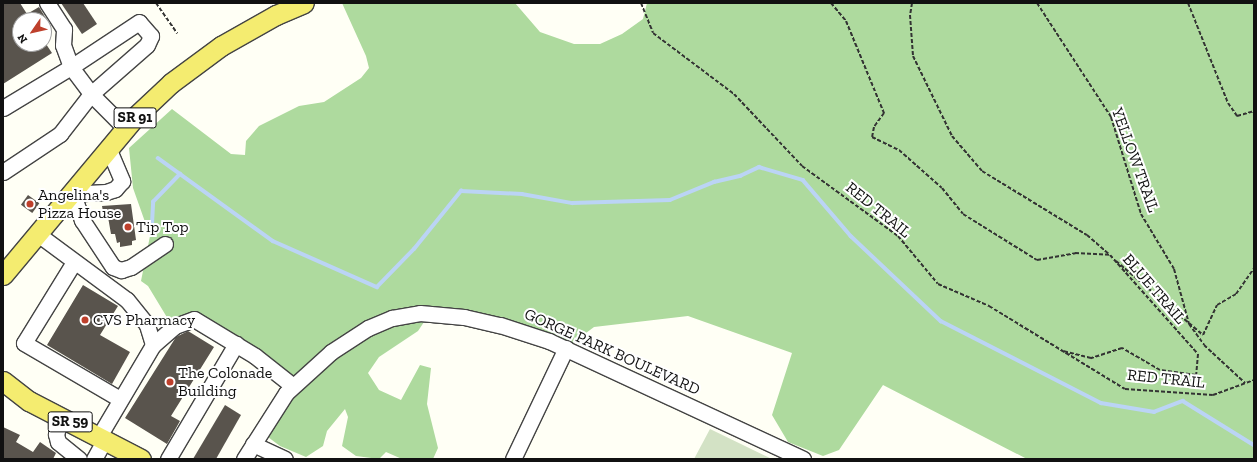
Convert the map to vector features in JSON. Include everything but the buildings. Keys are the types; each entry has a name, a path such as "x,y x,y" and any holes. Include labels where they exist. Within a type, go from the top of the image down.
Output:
{"main road":[{"name":"SR 91","path":"3,275 39,235 126,129 171,83 221,46 276,14 304,3"},
{"name":"SR 59","path":"3,382 29,401 141,459"}],"street":[{"path":"47,3 64,29 63,45 71,67 91,94 126,129"},
{"path":"3,108 71,67 126,29 139,22 147,28 151,36 146,45 91,94 60,134 3,172"},
{"path":"109,150 122,182 115,189 106,192 73,194 82,220 113,267 121,270 131,267 165,244"},
{"path":"39,235 127,300 146,325 153,345"},
{"path":"74,262 24,343 120,399"},
{"name":"GORGE PARK BOULEVARD","path":"244,459 275,408 293,386 352,337 374,326 410,313 452,315 500,325 566,348 803,459"},
{"path":"94,459 101,439 120,399 153,345 176,326 194,319 236,344 293,386"},
{"path":"168,459 236,344"},
{"path":"513,459 566,348"},
{"path":"62,418 56,434 58,442 71,457"},
{"path":"253,444 285,459"}],"path":[{"path":"156,3 177,33"},
{"name":"RED TRAIL","path":"640,3 653,34 734,94 802,166 898,236 938,284 989,306 1125,389 1213,395 1254,380"},
{"name":"BLUE TRAIL","path":"831,3 846,22 884,113 874,127 872,137 899,150 942,188 963,214 1037,260 1075,253 1110,255 1198,354 1196,375 1160,370 1122,348 1091,358 1059,350"},
{"path":"912,3 910,15 913,56 952,136 982,171 1087,235 1202,335 1217,305 1236,294 1254,268"},
{"name":"YELLOW TRAIL","path":"1037,3 1111,117 1141,214 1174,269 1188,324 1204,345 1246,383"},
{"path":"1188,3 1228,103 1237,116 1254,111"}],"green space":[{"path":"342,3 515,3 540,32 574,44 600,44 622,34 643,19 647,3 1254,3 1254,459 1027,459 883,385 839,450 823,456 788,442 772,415 792,353 688,316 594,327 566,348 430,313 418,331 379,357 368,373 379,390 401,400 420,365 431,368 427,404 438,448 433,459 402,459 386,452 379,459 356,456 342,446 348,417 345,409 327,431 323,446 306,457 280,446 260,431 286,393 277,381 203,325 176,325 168,319 148,286 141,281 150,236 133,188 129,148 172,109 231,154 245,155 246,141 259,126 299,106 324,102 361,78 369,68 366,56"},
{"path":"710,429 772,459 694,459"}],"waterway":[{"path":"158,158 273,241 377,287 414,249 461,191 522,194 572,203 670,200 714,182 740,176 759,167 803,180 851,236 941,321 1101,403 1154,412 1183,401 1254,445"},
{"path":"152,224 153,202 180,174"}],"place":[{"name":"Angelina's Pizza House","path":"30,204"},
{"name":"Tip Top","path":"128,227"},
{"name":"CVS Pharmacy","path":"85,320"},
{"name":"The Colonade Building","path":"170,382"}]}
